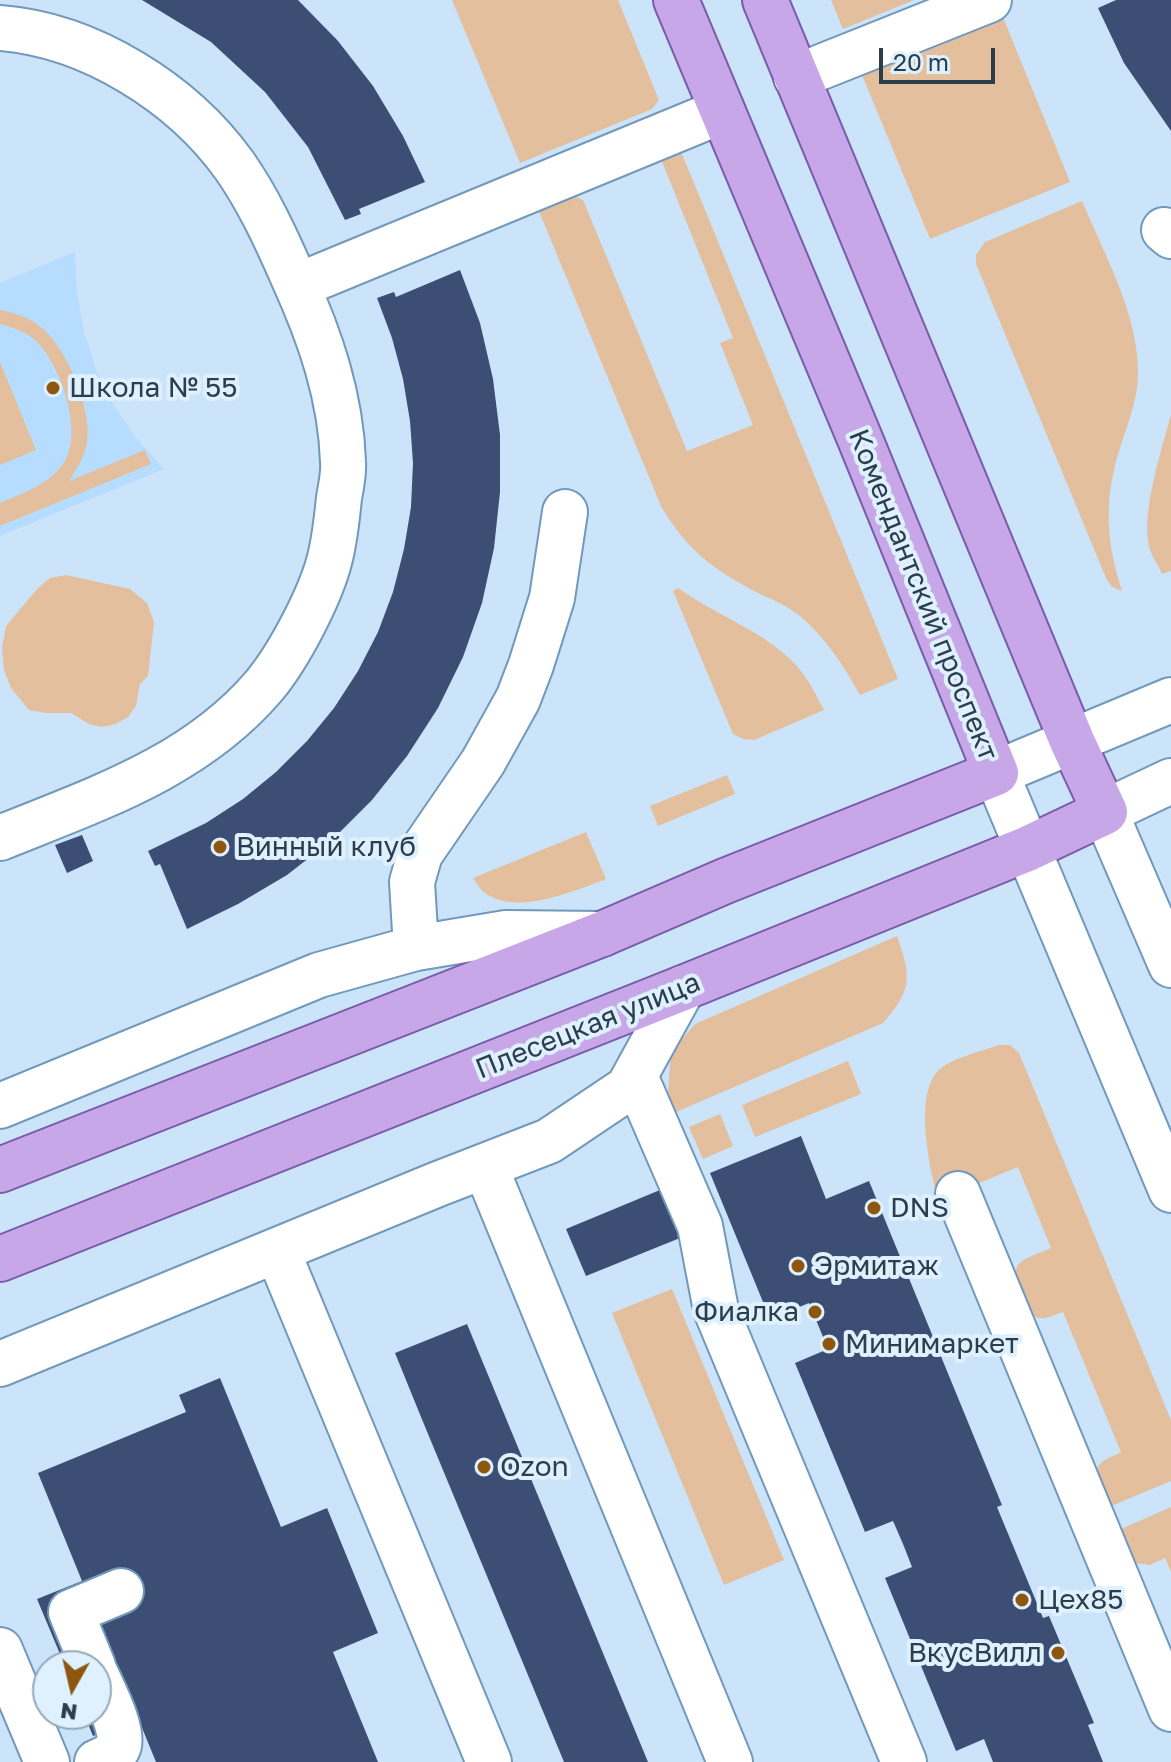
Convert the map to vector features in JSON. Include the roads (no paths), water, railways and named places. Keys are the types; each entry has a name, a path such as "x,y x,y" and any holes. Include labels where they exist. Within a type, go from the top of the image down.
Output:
{"main road":[{"name":"Комендантский проспект","path":"676,0 996,773"},
{"path":"765,0 1072,741 1105,812"},
{"path":"0,1170 602,934 739,875 996,773"},
{"name":"Плесецкая улица","path":"0,1259 1027,849 1105,812"}],"street":[{"path":"796,77 989,0"},
{"path":"0,28 49,37 90,52 145,82 203,128 232,162 256,201 320,339 334,390 344,464 330,561 298,637 264,685 214,736 173,763 0,838"},
{"path":"297,286 722,111"},
{"path":"416,948 412,882 420,854 483,762 518,699 552,598 565,512"},
{"path":"996,773 1171,700"},
{"name":"Комендантский проспект","path":"996,773 1171,1190"},
{"name":"Плесецкая улица","path":"1105,812 1171,781"},
{"path":"1105,812 1171,965"},
{"path":"0,1106 319,975 416,948 506,933 602,934"},
{"path":"0,1364 549,1141 628,1088 683,988"},
{"path":"635,1076 700,1226 716,1310 904,1762"},
{"path":"485,1166 730,1762"},
{"path":"958,1194 1171,1709"},
{"path":"277,1250 489,1762"},
{"path":"86,1650 71,1612 121,1591"},
{"path":"0,1650 47,1762"},
{"path":"97,1762 110,1756 120,1746 120,1732 112,1713"}],"place":[{"name":"Школа № 55","path":"53,388"},
{"name":"Винный клуб","path":"220,847"},
{"name":"DNS","path":"874,1208"},
{"name":"Эрмитаж","path":"798,1266"},
{"name":"Фиалка","path":"815,1312"},
{"name":"Минимаркет","path":"829,1344"},
{"name":"Ozon","path":"484,1467"},
{"name":"Цех85","path":"1022,1600"},
{"name":"ВкусВилл","path":"1058,1653"}]}
